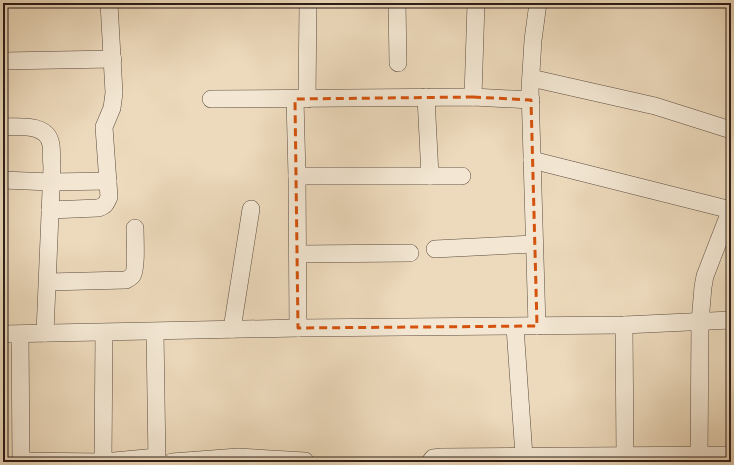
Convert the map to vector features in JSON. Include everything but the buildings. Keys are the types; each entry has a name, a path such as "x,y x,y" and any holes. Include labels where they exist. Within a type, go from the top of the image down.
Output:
{"street":[{"path":"50,210 103,206 107,203 109,197 104,127 111,112 114,100 109,3"},
{"path":"298,328 297,176 308,3"},
{"path":"397,3 398,62"},
{"path":"473,97 476,3"},
{"path":"537,326 530,78 538,3"},
{"path":"3,61 113,59"},
{"path":"530,78 654,106 731,130"},
{"path":"426,97 430,176"},
{"path":"211,99 473,97 530,100"},
{"path":"3,127 34,128 46,133 51,145 48,282 45,332"},
{"path":"532,160 731,210 702,287 700,322 699,459"},
{"path":"297,176 462,176"},
{"path":"3,180 51,182 108,181"},
{"path":"232,329 251,209"},
{"path":"48,282 126,280 130,278 135,266 135,228"},
{"path":"435,249 534,244"},
{"path":"298,254 410,253"},
{"path":"3,334 298,328 624,325 731,320"},
{"path":"624,325 625,456"},
{"path":"515,327 524,456"},
{"path":"103,462 104,332"},
{"path":"155,332 162,460"},
{"path":"20,334 21,462 103,462 238,457 305,460"},
{"path":"430,462 433,458 441,457 625,456 699,459 731,456"}],"highlighted area":[{"path":"473,97 531,100 537,326 298,328 295,99"}]}
